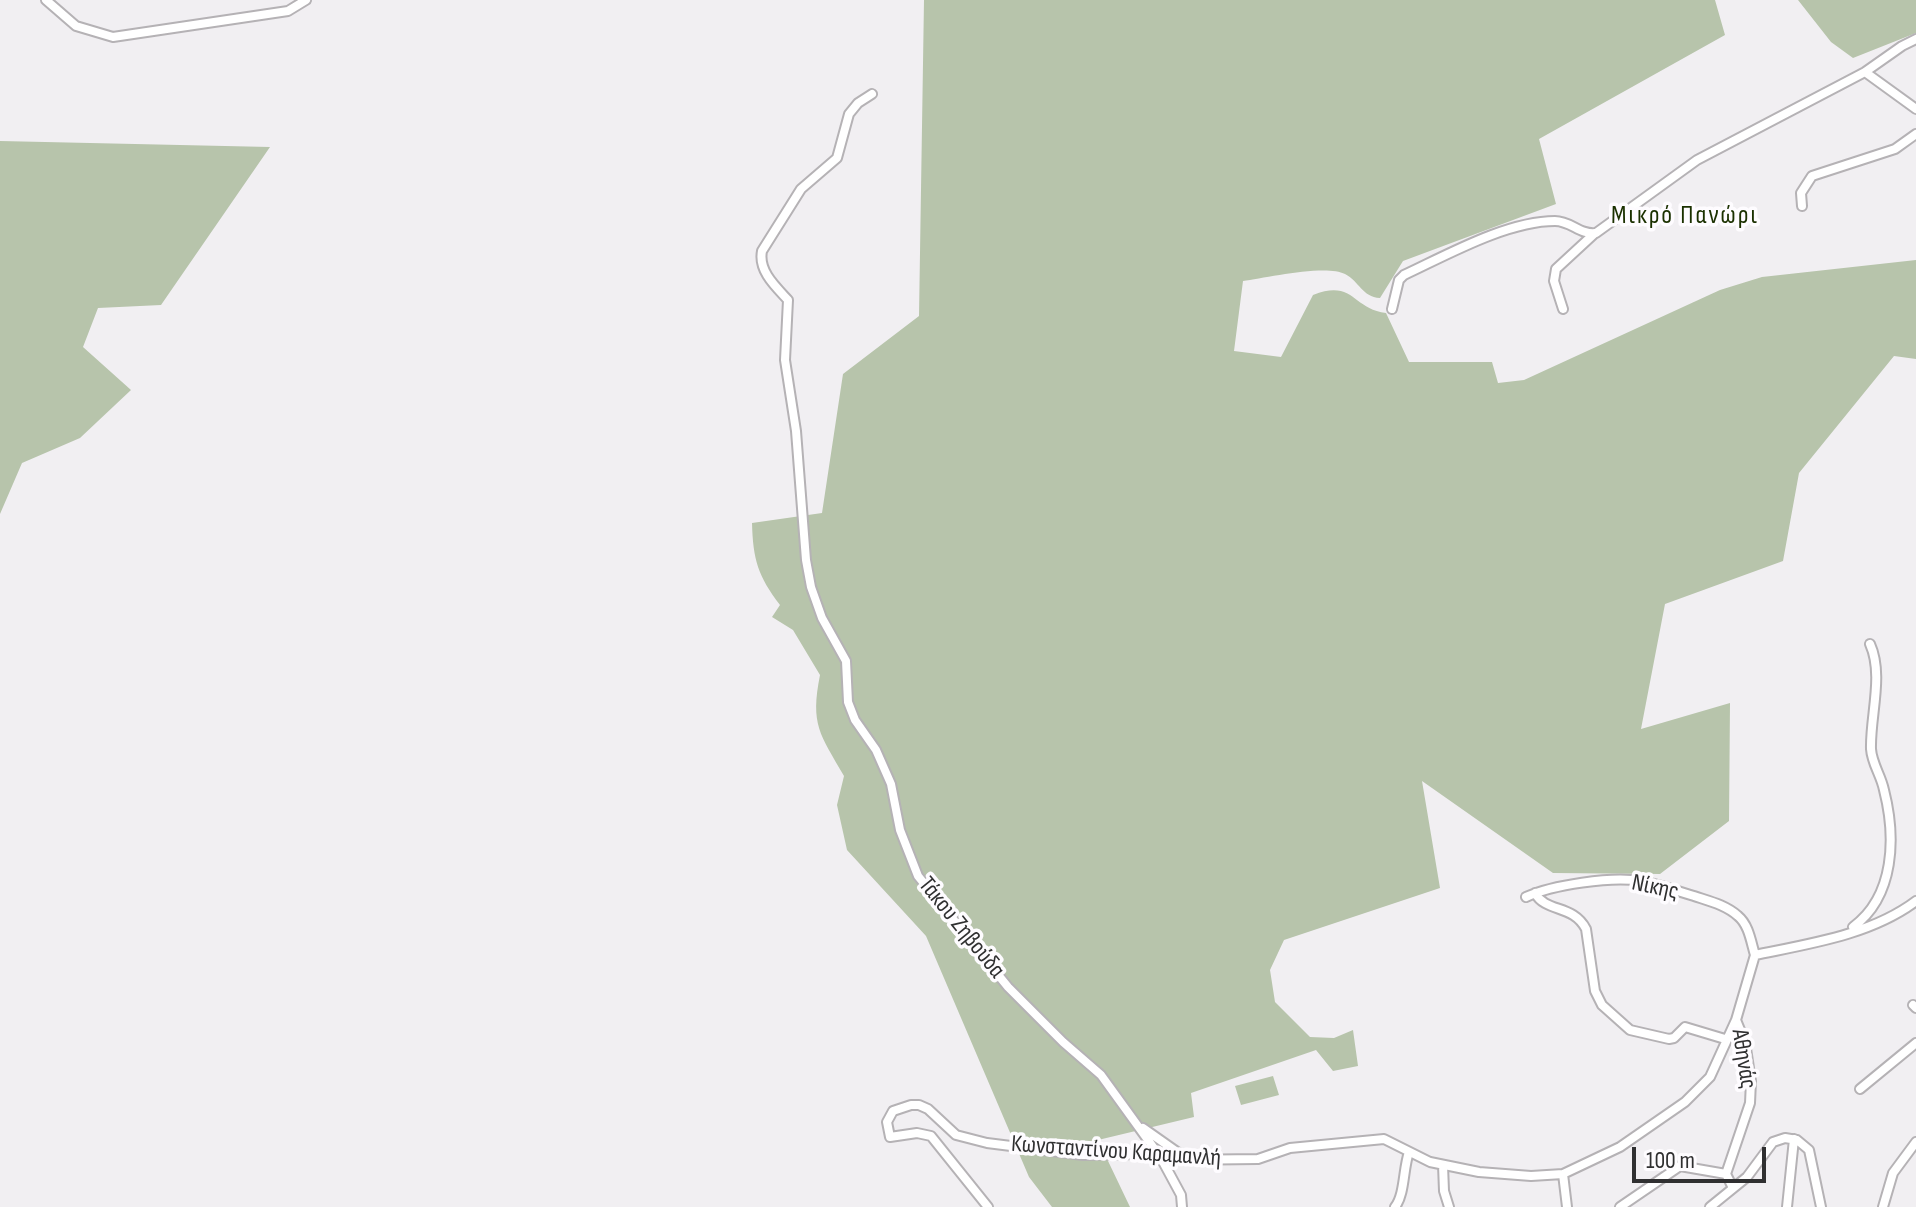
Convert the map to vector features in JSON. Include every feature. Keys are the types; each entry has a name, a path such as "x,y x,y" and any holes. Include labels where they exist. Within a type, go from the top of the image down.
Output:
{"street":[{"path":"46,0 76,26 113,37 288,11 306,0"},
{"path":"1563,309 1554,281 1556,269 1596,233 1697,160 1865,72 1916,39"},
{"path":"1865,72 1916,109"},
{"name":"Τάκου Ζηβούδα","path":"872,94 849,114 837,158 801,189 762,251 761,259 773,284 788,300 785,360 796,431 811,587 822,618 846,661 848,702 855,720 876,750 891,784 900,830 918,876 1008,987 1101,1075 1161,1158 1181,1195 1182,1207"},
{"path":"1802,206 1801,193 1812,176 1895,149 1916,134"},
{"path":"1392,309 1399,280 1404,275 1501,232 1559,221 1582,232 1596,233"},
{"path":"1842,935 1862,920 1881,894 1891,850 1884,789 1872,760 1876,658 1870,644"},
{"name":"Νίκης","path":"1725,1039 1685,1027 1669,1039 1623,1027 1597,998 1586,929 1582,922 1570,912 1531,895 1561,886 1605,882 1636,880 1656,884 1723,906 1739,916 1745,923 1755,955"},
{"path":"1755,955 1842,935 1894,915 1916,901"},
{"name":"Αθηνάς","path":"1726,1174 1750,1103 1751,1081 1745,1042 1736,1020 1755,955"},
{"name":"Κωνσταντίνου Καραμανλή","path":"988,1207 936,1140 924,1134 890,1137 887,1122 897,1108 911,1105 928,1109 956,1135 987,1143 1083,1155 1134,1154 1188,1160 1258,1159 1290,1148 1384,1139 1430,1162 1443,1165 1479,1172 1531,1176 1563,1174 1620,1147 1685,1102 1710,1077 1736,1020"},
{"path":"1860,1089 1916,1043"},
{"path":"1138,1125 1188,1160"},
{"path":"1710,1207 1750,1174 1773,1142 1781,1138 1794,1139 1805,1146 1811,1155 1821,1207"},
{"path":"1787,1207 1794,1139"},
{"path":"1883,1207 1893,1173 1916,1142"},
{"path":"1395,1207 1401,1198 1403,1170 1409,1152"},
{"path":"1443,1165 1444,1191 1449,1207"},
{"path":"1620,1207 1680,1166 1726,1174 1733,1188"},
{"path":"1563,1174 1567,1207"}],"green space":[{"path":"924,0 1715,0 1725,35 1539,139 1556,204 1403,261 1380,298 1369,295 1350,277 1336,271 1310,271 1243,281 1234,351 1281,357 1313,295 1337,290 1386,313 1409,362 1492,362 1498,383 1524,380 1720,290 1762,277 1916,260 1916,359 1894,356 1799,473 1783,561 1665,604 1641,729 1730,703 1729,821 1660,874 1553,873 1422,781 1440,888 1284,940 1270,970 1275,1002 1310,1037 1334,1038 1353,1030 1358,1066 1333,1071 1316,1050 1191,1093 1194,1117 1098,1140 1130,1207 1052,1207 1029,1177 926,936 847,850 837,805 844,776 823,739 817,718 820,675 793,630 772,617 780,605 766,585 754,547 752,523 822,513 843,374 919,316"},
{"path":"1798,0 1916,0 1916,33 1853,58 1831,42"},
{"path":"0,141 270,147 161,305 98,308 83,347 131,390 80,438 22,463 0,514"},
{"path":"1273,1076 1279,1095 1241,1105 1235,1086"}],"district":[{"name":"Μικρό Πανώρι","path":"1685,216"}]}
